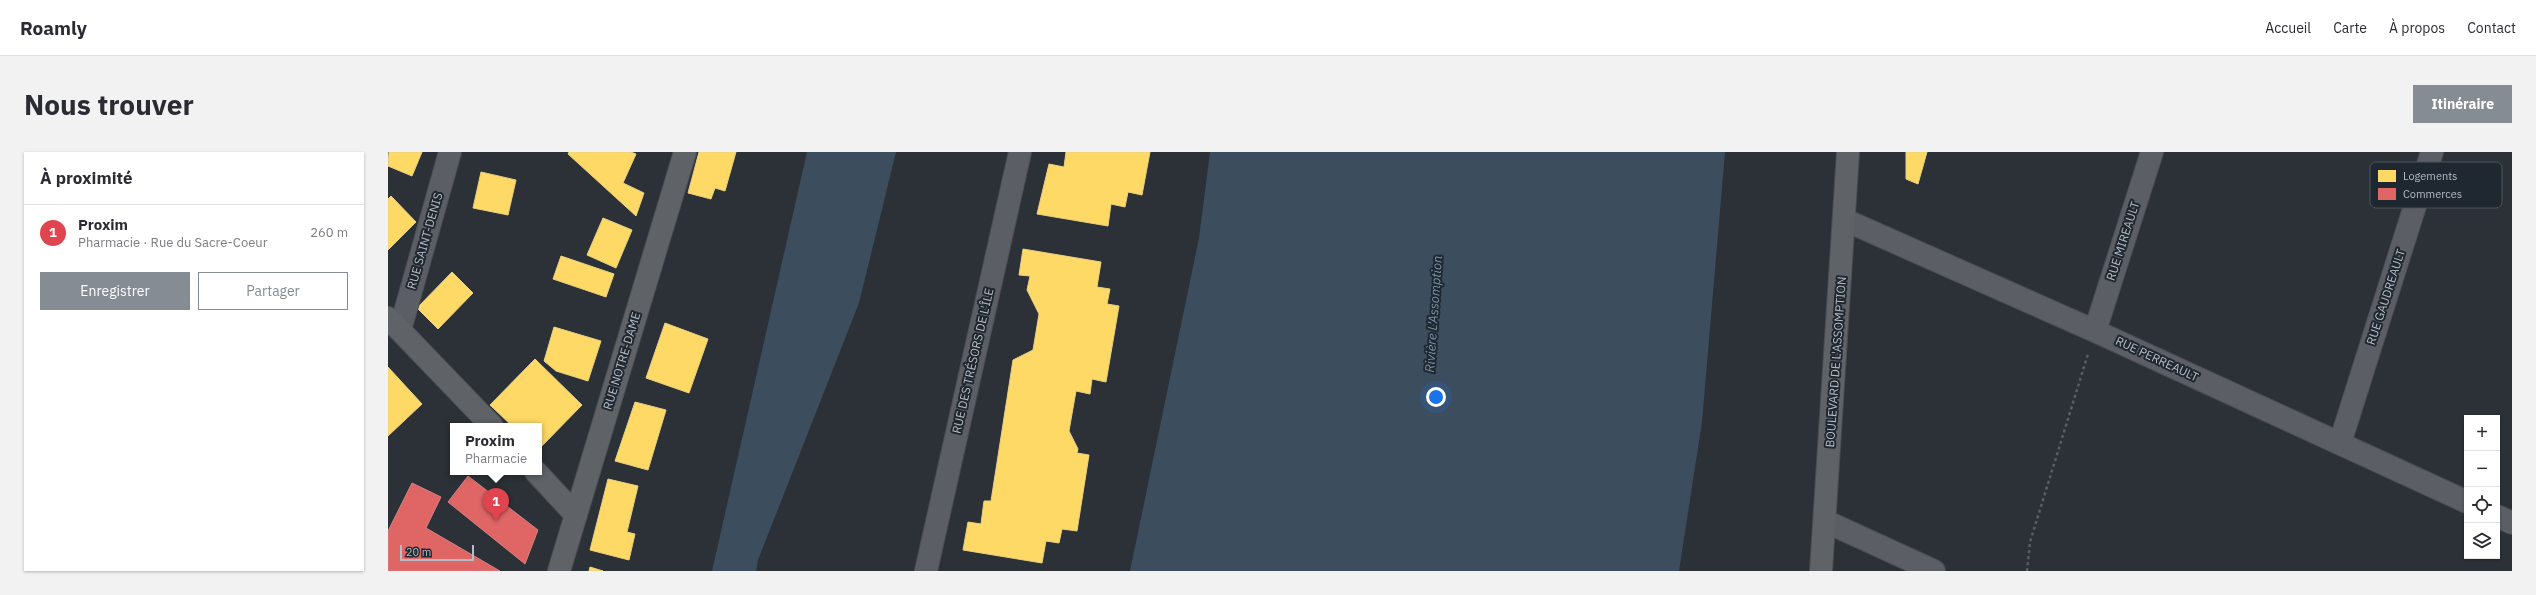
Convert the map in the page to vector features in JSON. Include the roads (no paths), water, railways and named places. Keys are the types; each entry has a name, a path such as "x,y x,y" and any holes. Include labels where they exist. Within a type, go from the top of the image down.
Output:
{"street":[{"name":"RUE SAINT-DENIS","path":"394,324 450,152"},
{"name":"RUE NOTRE-DAME","path":"559,571 685,152"},
{"name":"RUE DES TRÉSORS DE L'ÎLE","path":"926,571 1020,152"},
{"name":"BOULEVARD DE L'ASSOMPTION","path":"1821,571 1845,220 1848,152"},
{"name":"RUE MIREAULT","path":"2095,331 2152,152"},
{"name":"RUE GAUDREAULT","path":"2429,162 2432,152"},
{"name":"RUE GAUDREAULT","path":"2340,443 2414,208"},
{"name":"RUE PERREAULT","path":"1845,220 2095,331 2464,501"},
{"path":"394,324 489,423"},
{"path":"539,475 576,514"},
{"path":"2500,517 2512,523"},
{"path":"1825,521 1934,571"}],"water":[{"path":"807,152 896,152 859,303 758,560 756,571 712,571"},
{"name":"Rivière L'Assomption","path":"1210,152 1725,152 1702,422 1679,571 1130,571 1199,238"}],"place":[{"name":"Proxim","path":"496,521"}]}
